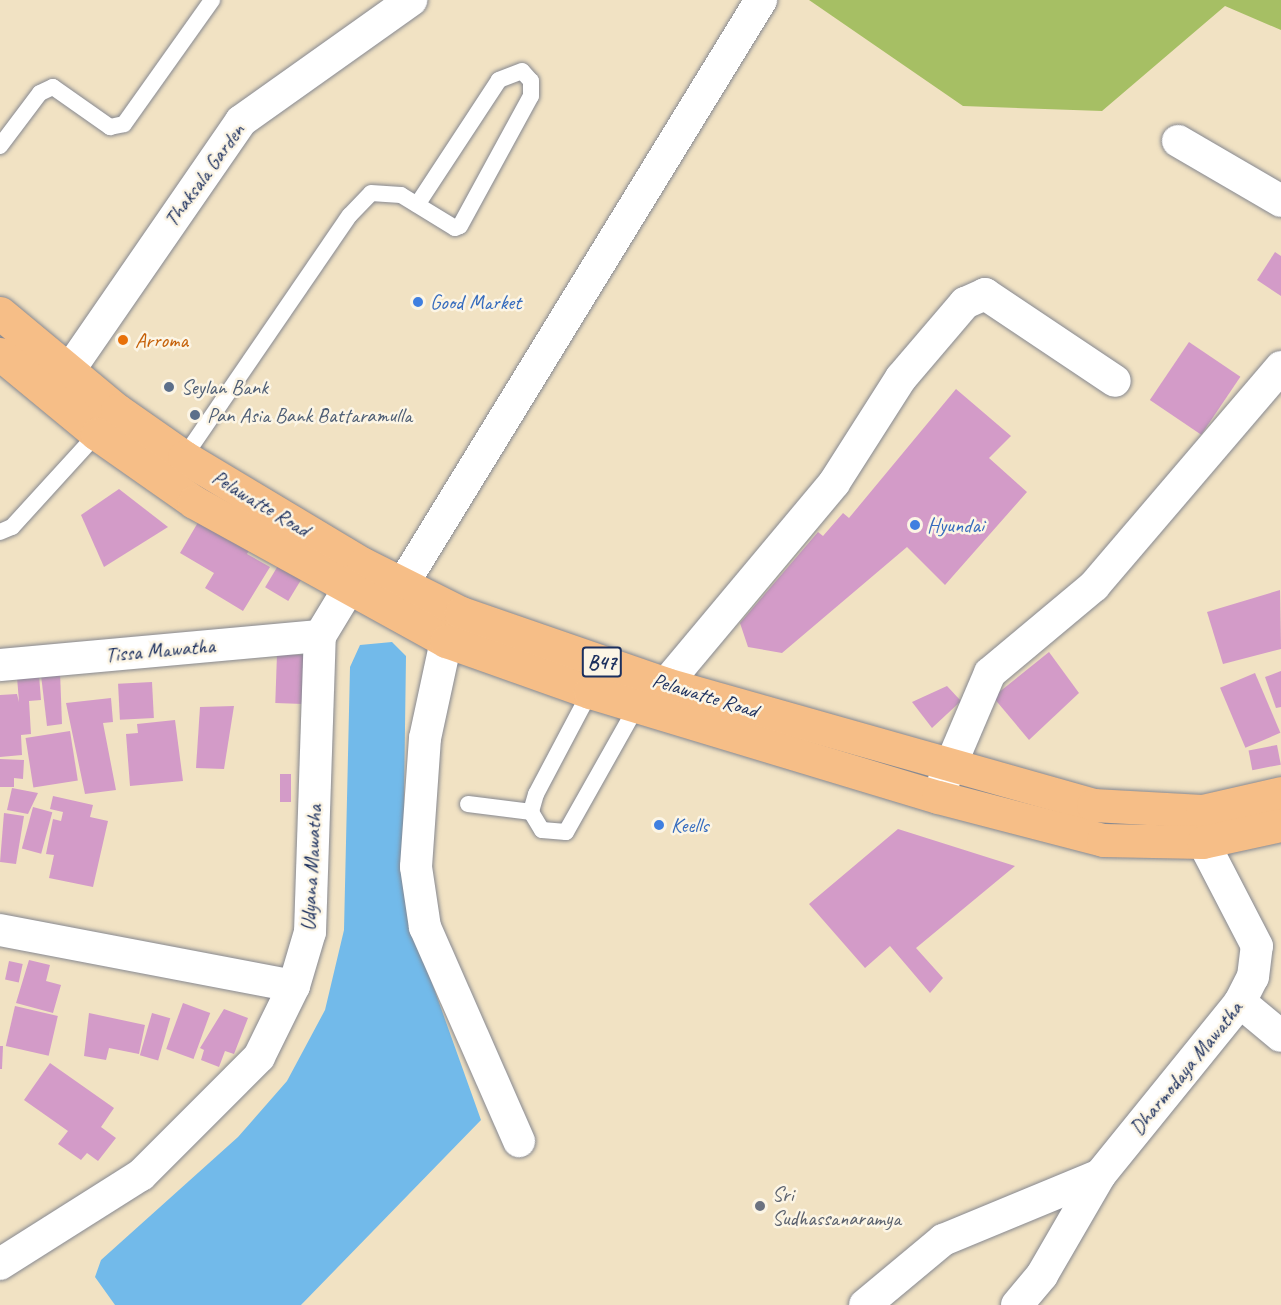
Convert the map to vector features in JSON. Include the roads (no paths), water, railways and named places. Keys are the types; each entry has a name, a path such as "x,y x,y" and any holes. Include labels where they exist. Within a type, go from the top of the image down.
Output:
{"main road":[{"name":"Pelawatte Road","path":"0,313 68,372 184,457 356,577 386,611 446,641 590,692 938,797 1103,840 1202,826 1281,825"},
{"name":"Pelawatte Road","path":"0,354 97,434 194,502 356,577 405,584 461,613 666,684 1093,805 1202,826 1281,793"}],"street":[{"name":"Thaksala Garden","path":"68,372 241,121 411,0"},
{"path":"386,611 405,584 761,0"},
{"path":"1178,141 1281,201"},
{"path":"666,684 834,483 901,378 965,303 985,294 1115,381"},
{"path":"938,797 947,765 990,673 1094,586 1281,367"},
{"name":"Udyana Mawatha","path":"0,1264 141,1175 260,1057 294,986 310,932 320,636 356,577"},
{"path":"461,613 446,641 425,738 416,867 424,917 519,1141"},
{"name":"Tissa Mawatha","path":"0,665 320,636"},
{"name":"Dharmodaya Mawatha","path":"1017,1305 1042,1275 1100,1175 1240,1002 1253,977 1257,946 1202,826"},
{"path":"0,930 294,986"},
{"path":"1240,1002 1281,1036"},
{"path":"865,1305 943,1240 1100,1175"}],"lane":[{"path":"0,146 40,93 53,87 110,127 124,124 212,0"},
{"path":"184,457 350,214 371,193 401,195 417,205 455,228 460,226 531,96 531,81 522,71 499,80 417,205"},
{"path":"0,532 12,527 97,434"},
{"path":"531,812 590,692"},
{"path":"531,812 542,830 566,832 637,706"},
{"path":"468,804 531,812"}],"water":[{"path":"392,642 406,656 403,872 412,927 481,1120 301,1305 115,1305 95,1277 101,1260 238,1137 287,1081 325,1010 344,930 350,667 360,645"}],"place":[{"name":"Good Market","path":"418,302"},
{"name":"Arroma","path":"123,340"},
{"name":"Seylan Bank","path":"169,387"},
{"name":"Pan Asia Bank Battaramulla","path":"195,415"},
{"name":"Hyundai","path":"915,525"},
{"name":"Keells","path":"659,825"},
{"name":"Sri Sudhassanaramya","path":"760,1206"}]}
